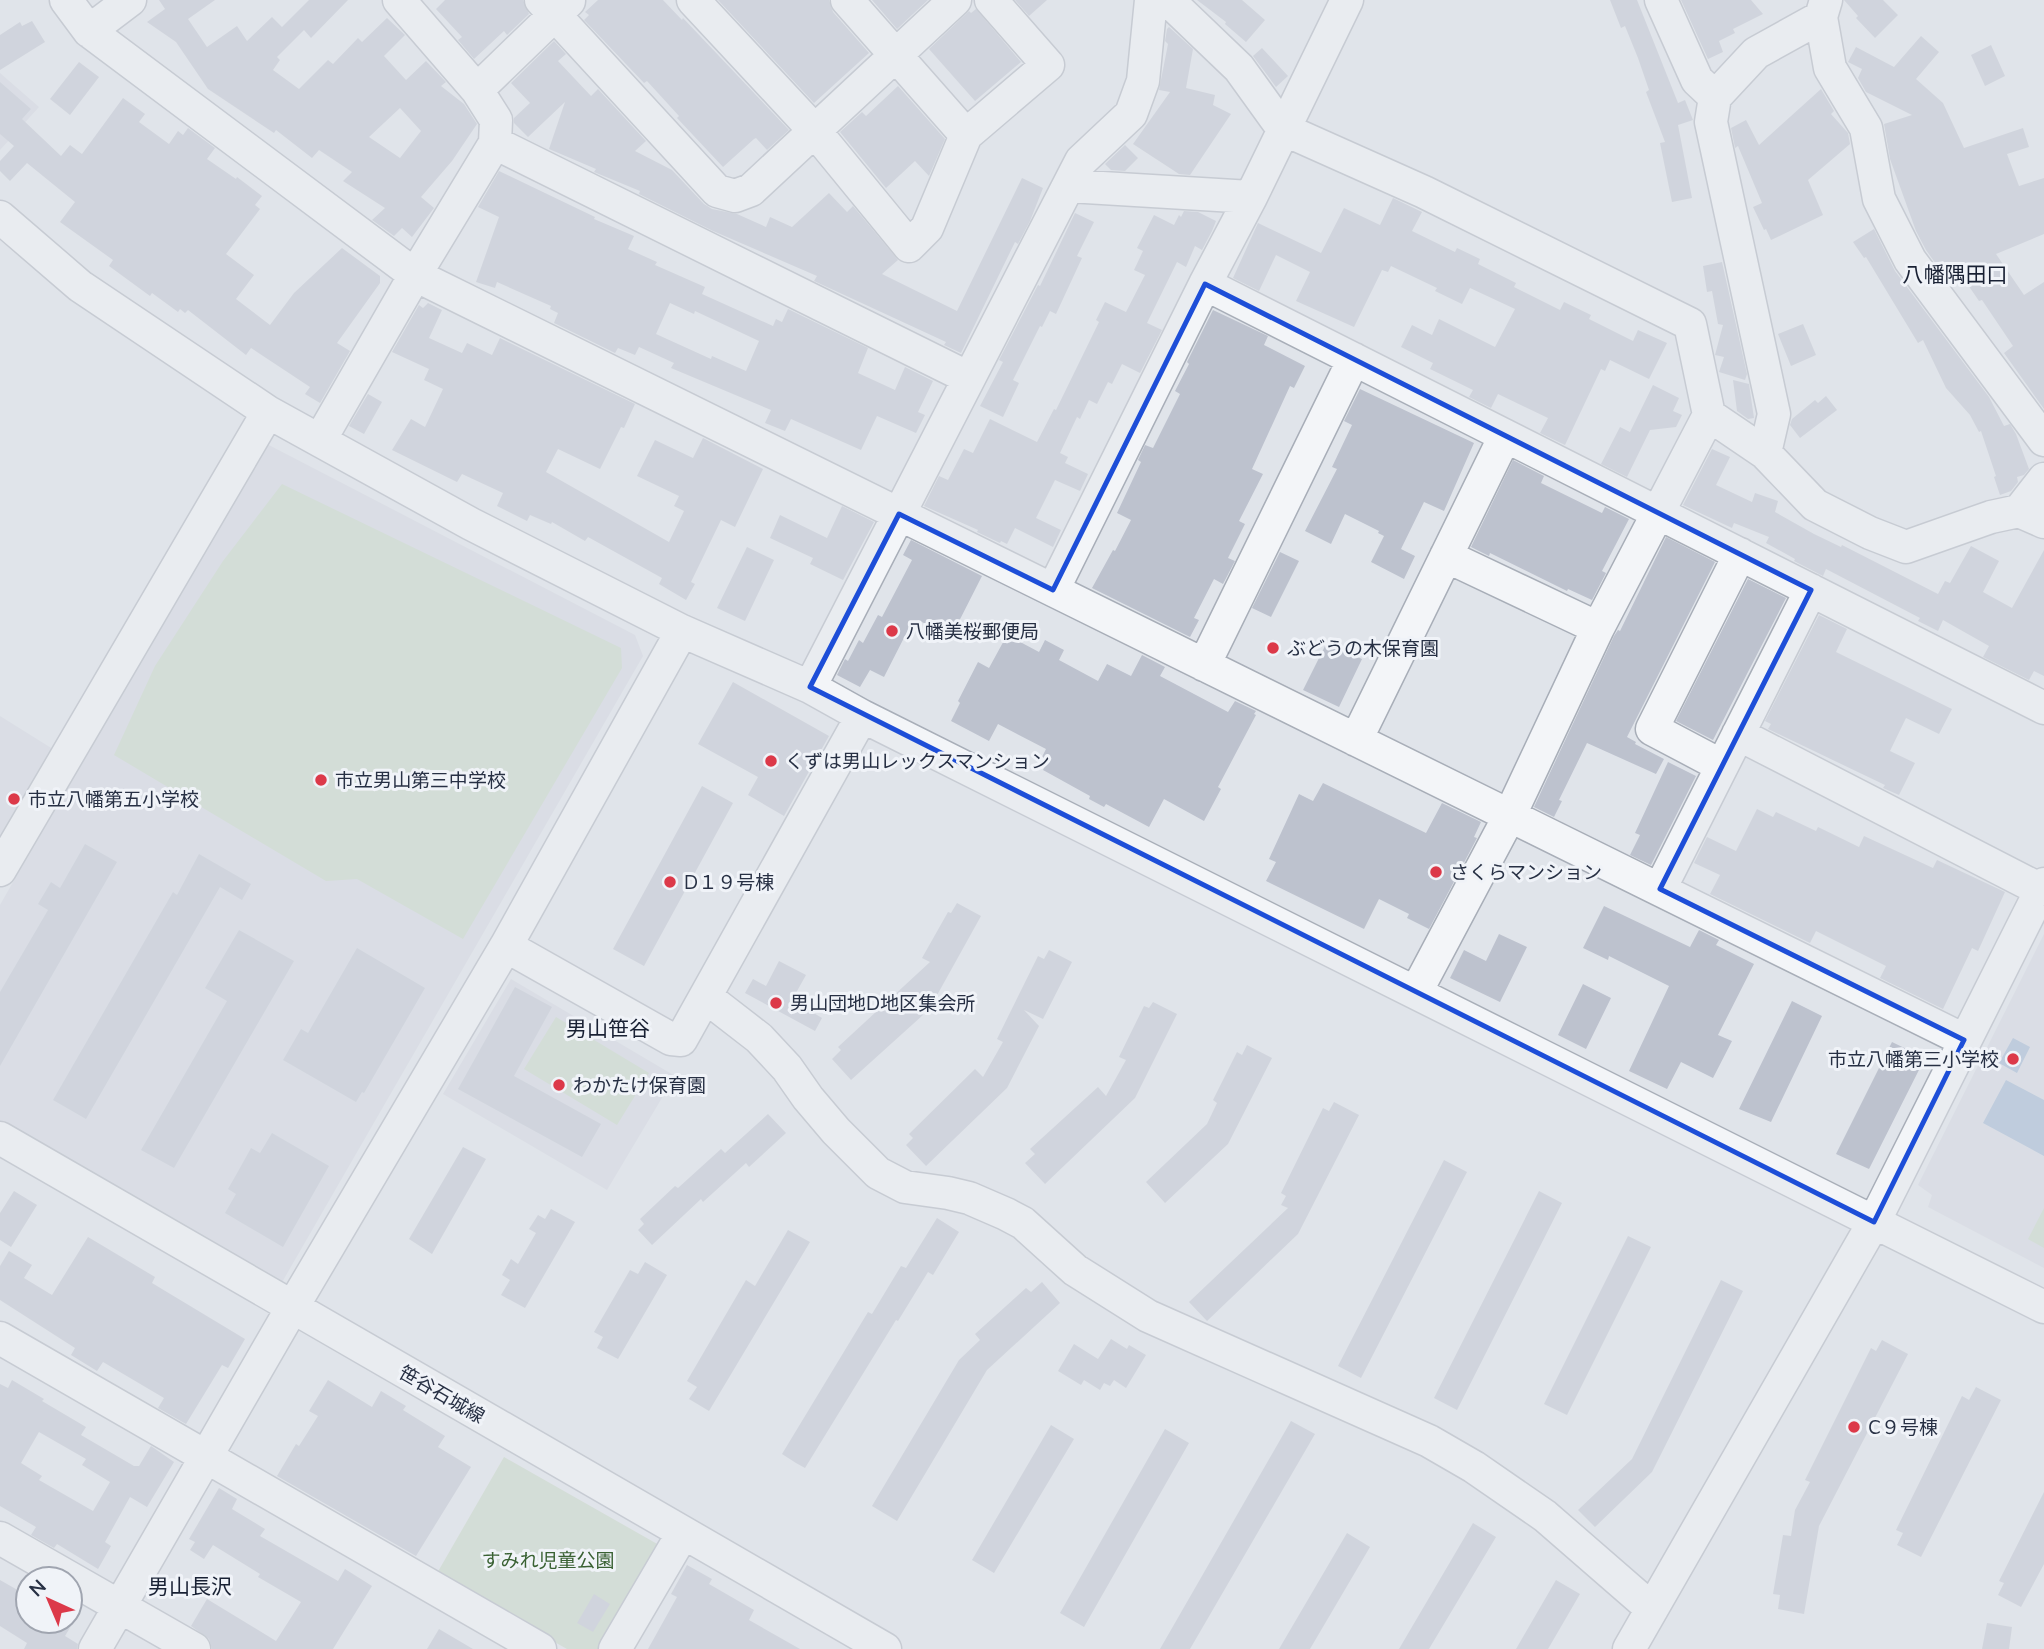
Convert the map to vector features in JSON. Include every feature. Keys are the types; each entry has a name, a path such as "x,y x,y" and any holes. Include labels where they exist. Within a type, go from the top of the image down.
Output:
{"street":[{"path":"66,0 89,31 415,275 1964,1040"},
{"path":"89,31 130,0"},
{"path":"320,440 495,143 496,120 477,90 399,0"},
{"path":"693,0 814,130 909,246 927,228 966,135 1048,65 991,0"},
{"path":"847,0 966,135"},
{"path":"477,90 555,5 717,191 735,196 751,190 956,0"},
{"path":"810,687 1081,161 1131,114 1143,81 1150,0"},
{"path":"1168,0 1239,68 1283,129 1424,192 1690,324 1709,415 1598,628 1510,816 1416,992"},
{"path":"1053,590 1347,0"},
{"path":"1661,0 1697,80 1715,97"},
{"path":"1765,453 1774,414 1711,122 1715,97 1756,53 1824,8 1830,68 1866,128 1880,200 1910,260 2044,440"},
{"path":"495,143 969,378"},
{"path":"1069,186 1251,197"},
{"path":"0,217 80,286 268,412 471,524 682,631 810,687 862,716 2044,1307"},
{"path":"1205,284 2044,708"},
{"path":"1204,665 1354,359"},
{"path":"0,870 268,412"},
{"path":"1709,415 1765,453 1815,505 1870,533 1906,547 1991,517 2032,517 2044,479"},
{"path":"1356,740 1506,436"},
{"path":"1722,766 1653,729 1740,554"},
{"path":"1447,556 1598,628"},
{"path":"1660,889 1811,590"},
{"path":"95,1649 506,946 682,631"},
{"path":"506,946 671,1040 681,1040 862,716"},
{"path":"1629,1649 1874,1222 2042,887 1738,734"},
{"path":"706,997 759,1038 787,1068 836,1131 878,1173 905,1187 948,1193 1006,1214 1023,1223 1075,1270 1148,1316 1429,1441 1474,1467 1545,1516 1651,1609"},
{"name":"笹谷石城線","path":"0,1138 885,1649"},
{"path":"0,1338 540,1649"},
{"path":"615,1649 683,1533"},
{"path":"0,1538 194,1649"}],"highlighted area":[{"path":"1205,284 1811,590 1660,889 1964,1040 1874,1222 810,687 899,514 1053,590"}],"shaded area":[{"path":"0,73 39,107 0,150"},
{"name":"市立男山第三中学校","path":"263,442 635,635 643,656 281,1284 0,1121 0,905"},
{"name":"市立八幡第五小学校","path":"0,716 56,751 0,848"},
{"name":"市立八幡第三小学校","path":"2044,934 2044,1268 1928,1207 1932,1195 1918,1185"},
{"name":"わかたけ保育園","path":"511,979 675,1076 607,1190 443,1094"}],"green space":[{"path":"282,484 621,648 622,668 463,939 357,879 326,881 114,755 155,666 223,561"},
{"path":"556,1017 649,1073 617,1125 524,1069"},
{"path":"2044,1208 2044,1248 2028,1239"},
{"name":"すみれ児童公園","path":"504,1457 659,1545 600,1649 567,1649 436,1575"}],"water":[{"path":"2013,1038 2030,1047 2017,1073 1999,1063"},
{"path":"2006,1080 2044,1100 2044,1156 1983,1123"}],"building":[{"path":"159,0 215,0 188,19 207,47 237,26 247,41 272,17 282,27 309,0 348,0 311,38 304,30 277,57 280,60 273,70 299,89 328,60 333,64 358,38 362,42 387,18 405,35 384,56 406,80 426,61 446,82 441,86 464,104 477,124 452,161 421,197 434,208 412,237 402,228 394,236 372,220 385,208 343,181 352,172 319,150 312,158 276,130 274,133 208,89 176,42 147,22 165,9","holes":["400,108 421,131 400,158 369,137"]},
{"path":"445,0 523,0 529,14 507,35 504,31 474,59 458,40 462,37 436,9"},
{"path":"598,0 663,0 789,130 767,150 754,139 723,167 647,81 644,83 584,20 589,15 585,12"},
{"path":"718,0 829,0 833,12 869,53 814,103"},
{"path":"872,0 928,0 897,29"},
{"path":"1015,0 1047,0 1029,16"},
{"path":"1197,0 1242,0 1265,20 1246,42 1225,24 1226,22"},
{"path":"1610,0 1637,0 1678,103 1685,100 1693,120 1678,125 1692,198 1672,202 1660,143 1665,142 1646,92 1649,90 1638,58 1625,26 1621,28"},
{"path":"1681,0 1751,0 1763,14 1733,29 1735,33 1719,41 1723,52 1708,59"},
{"path":"1844,0 1883,0 1898,15 1875,38"},
{"path":"976,9 1021,62 975,101 929,49 969,11 971,13"},
{"path":"32,21 45,42 0,70 0,35 20,22 22,26"},
{"path":"1169,27 1193,49 1186,88 1215,95 1213,105 1231,114 1190,175 1179,174 1133,144 1170,92 1159,90"},
{"path":"1921,36 1939,52 1916,79 1943,103 1964,148 2023,128 2029,147 2007,154 2019,186 2044,178 2044,234 1996,254 2024,295 2044,282 2044,409 2004,353 2013,346 1982,300 1979,301 1955,266 1941,271 1916,231 1890,159 1884,124 1912,115 1866,92 1858,78 1862,69 1848,62 1856,47 1894,67"},
{"path":"554,41 566,54 558,61 591,96 598,89 646,141 635,151 672,170 704,204 712,209 737,214 766,227 770,217 792,227 829,193 847,212 853,206 898,260 882,274 957,311 1022,178 1043,188 1030,221 1018,244 1015,242 961,353 944,345 946,342 814,281 817,276 713,231 639,194 640,191 594,172 596,169 549,149 565,102 528,137 514,123 514,118 530,103 511,83"},
{"path":"1991,45 2005,76 1985,86 1971,55"},
{"path":"1262,48 1288,76 1276,87 1253,56"},
{"path":"79,62 99,77 70,115 50,99"},
{"path":"0,82 31,109 22,119 61,156 70,145 82,154 123,98 145,114 139,122 169,144 178,131 183,135 188,128 215,148 207,159 262,196 255,205 260,209 226,254 254,275 236,299 270,325 294,293 342,248 380,276 380,283 337,343 350,351 320,403 305,394 310,387 251,348 246,355 188,310 185,313 180,309 178,312 152,293 150,296 109,266 113,260 60,222 75,202 27,163 10,181 0,171 0,161 14,146 0,134"},
{"path":"898,86 945,139 929,176 915,161 886,188 840,132 862,112 866,116"},
{"path":"1821,89 1834,111 1831,114 1848,133 1850,144 1808,180 1823,215 1771,240 1753,207 1762,203 1738,146 1735,148 1731,128 1746,120 1759,145"},
{"path":"1125,145 1138,158 1125,171 1111,170 1105,164"},
{"path":"499,171 634,236 628,249 657,262 655,265 705,287 702,294 773,326 776,319 782,322 788,309 868,348 858,373 895,390 905,367 933,381 918,412 925,415 916,433 877,416 861,450 791,419 785,431 765,423 771,410 671,368 674,363 639,347 635,355 618,348 615,353 554,323 558,313 550,309 551,306 497,282 495,288 476,282 499,217 478,207","holes":["670,303 694,314 695,311 759,341 746,371 712,356 711,359 656,334"]},
{"path":"1393,198 1422,212 1412,231 1455,252 1457,248 1480,259 1478,264 1516,283 1514,287 1560,310 1564,302 1591,315 1589,319 1633,341 1638,330 1667,343 1649,379 1610,360 1605,371 1601,369 1565,445 1540,433 1548,418 1498,394 1491,408 1469,397 1473,390 1430,369 1433,363 1401,347 1412,325 1432,335 1439,319 1495,347 1515,309 1470,288 1462,304 1435,291 1437,288 1391,266 1388,272 1382,270 1354,327 1296,301 1310,272 1276,255 1259,291 1233,278 1258,223 1321,253 1344,208 1380,225"},
{"path":"1184,211 1198,212 1216,221 1202,250 1195,246 1186,267 1177,262 1147,323 1162,330 1140,373 1122,364 1112,384 1108,382 1097,404 1089,400 1080,419 1077,417 1060,453 1068,457 1065,463 1088,474 1080,491 1055,480 1036,518 1061,530 1053,547 1015,528 1007,544 1001,541 1000,543 924,506 939,476 948,480 964,449 973,453 990,419 1037,442 1054,409 1056,410 1099,322 1096,320 1105,302 1126,312 1145,275 1134,270 1143,251 1137,248 1154,215 1174,225"},
{"path":"1075,213 1094,222 1077,256 1082,258 1056,314 1050,311 1042,327 1040,326 1013,380 1019,383 1003,417 980,406 1003,362 999,360 1038,285 1040,286"},
{"path":"1874,229 1895,271 1989,397 2004,426 2010,424 2016,434 2029,469 2024,475 2017,477 2018,482 2011,491 2000,495 1981,431 1979,432 1970,415 1946,388 1923,340 1918,343 1866,257 1864,258 1853,242"},
{"path":"1722,262 1747,374 1745,380 1719,372 1724,357 1715,355 1723,325 1718,324 1712,291 1707,292 1703,266"},
{"path":"428,303 442,310 429,338 462,353 467,343 492,355 500,338 635,404 600,469 558,449 546,472 669,542 684,511 674,506 679,496 637,476 655,440 693,458 703,438 763,469 735,527 721,520 691,582 695,584 686,600 659,584 662,578 588,537 585,541 552,522 551,524 530,515 527,521 497,506 503,493 462,474 457,482 392,450 411,419 425,427 443,389 424,380 429,369 392,352 419,305 423,308"},
{"path":"1213,310 1268,336 1264,345 1305,366 1294,388 1290,386 1252,469 1263,474 1239,521 1245,524 1228,558 1235,561 1223,584 1214,579 1194,618 1199,620 1190,637 1092,588 1131,520 1117,513 1141,462 1138,460 1145,445 1153,448 1180,394 1175,391"},
{"path":"1803,324 1816,355 1791,366 1778,334"},
{"path":"1733,380 1749,384 1754,418 1748,419 1737,411"},
{"path":"1653,385 1679,398 1673,411 1682,415 1676,427 1650,430 1627,477 1601,464 1620,427 1630,432"},
{"path":"1360,389 1474,443 1444,511 1424,502 1401,549 1415,556 1404,579 1371,562 1384,536 1345,514 1331,544 1305,531 1337,469 1332,467 1352,425 1344,421"},
{"path":"368,394 382,402 364,434 349,426"},
{"path":"1826,396 1837,410 1800,438 1790,425 1792,419 1815,400 1818,403"},
{"path":"1712,449 1730,457 1716,485 1752,502 1755,493 1778,501 1775,512 1814,534 1841,547 1842,545 1938,594 1945,581 1950,583 1971,546 1999,561 1983,592 2012,608 2044,550 2044,676 2034,671 2029,680 1983,657 1989,646 1943,620 1938,631 1918,621 1920,618 1826,569 1823,576 1794,561 1795,559 1766,543 1769,537 1734,523 1732,528 1683,505"},
{"path":"1513,460 1544,476 1541,483 1602,513 1605,507 1629,519 1602,571 1606,573 1592,600 1568,589 1567,591 1490,553 1489,556 1471,547"},
{"path":"842,506 874,522 843,580 810,564 813,558 770,538 780,515 827,538"},
{"path":"1666,537 1715,562 1627,737 1664,759 1656,774 1587,743 1559,800 1562,801 1554,817 1534,807 1614,636 1620,631"},
{"path":"911,540 982,576 951,637 918,620 914,628 910,626 884,677 870,670 860,687 837,675 859,640 863,643 878,615 882,617 912,560 903,555"},
{"path":"747,547 774,560 745,621 717,608"},
{"path":"1280,552 1299,561 1271,617 1252,608"},
{"path":"1748,579 1786,598 1713,740 1676,721"},
{"path":"1819,615 1847,629 1836,652 1952,709 1939,734 1906,718 1890,751 1915,763 1899,795 1883,788 1885,785 1768,729 1771,724 1765,721"},
{"path":"1007,635 1039,652 1045,640 1064,650 1059,660 1098,681 1107,664 1131,676 1142,655 1165,667 1160,676 1228,712 1235,701 1256,711 1204,821 1164,799 1149,827 1106,804 1104,807 1089,799 1090,796 1043,770 1047,762 1041,759 1046,749 998,724 989,741 951,721 978,662 989,668"},
{"path":"1327,642 1362,659 1339,707 1303,690"},
{"name":"くずは男山レックスマンション","path":"733,682 829,736 784,816 748,795 758,777 698,744"},
{"path":"1668,762 1696,776 1651,865 1630,855 1640,835 1635,833"},
{"path":"1323,783 1426,833 1442,803 1481,822 1474,837 1477,838 1429,929 1407,918 1409,914 1379,899 1364,929 1266,881 1276,862 1269,859 1299,794 1313,801"},
{"name":"D１９号棟","path":"702,786 733,803 644,966 613,949"},
{"path":"1757,809 1773,817 1776,812 1816,831 1818,827 1859,847 1864,836 1933,868 1937,860 2005,892 1978,951 1972,948 1943,1009 1880,978 1886,966 1816,931 1810,943 1710,894 1720,875 1694,863 1707,837 1736,851"},
{"path":"85,844 117,862 0,1066 0,992 48,910 38,904 51,882 60,888"},
{"path":"199,854 251,884 242,900 220,887 86,1119 53,1100 173,892 177,895"},
{"path":"957,903 981,916 931,1006 900,991 923,1015 851,1080 832,1059 841,1050 838,1047 930,962 922,958 948,912 951,913"},
{"path":"1604,906 1690,947 1699,930 1719,940 1716,945 1754,964 1718,1035 1732,1041 1713,1078 1681,1062 1667,1089 1629,1071 1669,986 1609,956 1608,960 1583,948"},
{"path":"239,930 294,961 174,1168 141,1150 227,1001 205,988"},
{"path":"1499,934 1527,947 1500,1002 1450,978 1464,950 1486,961"},
{"path":"357,948 425,988 364,1093 362,1092 356,1102 283,1060 301,1029 308,1033"},
{"path":"1049,950 1072,962 1043,1019 1024,1010 1039,1026 1007,1088 926,1166 906,1145 913,1138 909,1134 975,1069 983,1077 1003,1042 997,1039 1038,956 1044,959"},
{"path":"779,961 806,975 792,1000 822,1018 815,1031 745,993 753,979 766,986"},
{"path":"1583,984 1611,998 1586,1049 1558,1035"},
{"path":"515,987 552,1007 514,1076 601,1124 582,1157 458,1089"},
{"path":"1792,1001 1822,1016 1771,1122 1739,1109"},
{"path":"1153,1002 1177,1014 1135,1098 1045,1184 1025,1163 1035,1154 1030,1149 1098,1087 1106,1096 1126,1060 1119,1057 1144,1006 1149,1008"},
{"path":"1892,1042 1925,1058 1869,1169 1836,1154"},
{"path":"1247,1045 1272,1058 1228,1144 1165,1203 1146,1182 1207,1124 1217,1103 1213,1100 1237,1052 1242,1055"},
{"path":"1334,1102 1359,1115 1298,1234 1207,1321 1189,1302 1288,1208 1281,1205 1286,1196 1281,1193 1323,1108 1329,1111"},
{"path":"768,1114 786,1133 749,1167 746,1163 703,1202 701,1199 652,1245 638,1230 644,1224 640,1219 675,1186 678,1188 721,1149 725,1153"},
{"path":"272,1133 329,1166 283,1247 225,1213 236,1194 228,1189 251,1148 260,1153"},
{"path":"463,1147 486,1159 432,1254 409,1239"},
{"path":"1444,1160 1467,1172 1361,1378 1338,1366"},
{"path":"14,1191 37,1205 11,1247 0,1240 0,1213"},
{"path":"1539,1191 1562,1203 1457,1410 1434,1398"},
{"path":"551,1209 575,1222 525,1308 501,1295 510,1280 502,1275 511,1259 518,1264 536,1233 529,1229 538,1215 545,1219"},
{"path":"937,1218 959,1232 933,1275 928,1272 898,1321 896,1320 805,1468 782,1454 868,1312 872,1314 901,1266 906,1268"},
{"path":"788,1230 810,1242 709,1411 689,1399 697,1387 687,1381 746,1280 755,1286"},
{"path":"1628,1236 1651,1247 1567,1415 1544,1404"},
{"path":"88,1237 155,1277 152,1283 245,1339 228,1368 222,1365 186,1424 158,1408 164,1398 103,1362 97,1371 71,1355 75,1348 0,1300 0,1266 9,1251 32,1265 24,1278 52,1295"},
{"path":"645,1262 667,1275 618,1359 597,1348 603,1337 594,1332 630,1270 638,1274"},
{"path":"1721,1280 1743,1291 1652,1472 1595,1527 1578,1510 1632,1459"},
{"path":"1042,1282 1060,1303 987,1370 897,1521 872,1506 959,1360 980,1340 975,1334 1026,1288 1031,1292"},
{"path":"1111,1339 1127,1349 1129,1345 1146,1355 1126,1388 1114,1380 1110,1386 1104,1383 1100,1390 1084,1380 1081,1385 1058,1371 1074,1344 1098,1359"},
{"path":"1882,1340 1908,1354 1819,1526 1804,1614 1778,1609 1780,1595 1773,1594 1783,1535 1791,1536 1795,1510 1810,1482 1805,1480 1871,1348 1876,1351"},
{"path":"12,1380 44,1399 42,1401 86,1427 81,1435 134,1466 139,1466 151,1446 174,1462 147,1507 130,1497 105,1542 111,1546 98,1569 57,1544 54,1548 31,1535 36,1527 0,1506 0,1384 8,1388","holes":["39,1432 86,1459 82,1465 110,1482 93,1511 39,1480 42,1476 21,1463"]},
{"path":"328,1380 372,1407 381,1391 406,1406 403,1410 445,1436 438,1447 471,1467 416,1556 277,1476 296,1444 299,1446 318,1416 309,1411"},
{"path":"1976,1387 2001,1400 1921,1557 1897,1545 1903,1533 1896,1530 1962,1396 1969,1400"},
{"path":"1291,1421 1315,1434 1190,1649 1160,1649"},
{"path":"1051,1425 1074,1439 994,1573 972,1560"},
{"path":"1165,1429 1189,1443 1084,1627 1060,1613"},
{"path":"219,1488 237,1499 232,1509 265,1529 260,1536 338,1581 345,1569 372,1586 333,1649 212,1649 209,1639 191,1626 207,1599 276,1641 301,1602 258,1577 260,1574 213,1545 204,1559 190,1550 195,1542 189,1539"},
{"path":"2044,1492 2044,1564 2021,1607 1998,1595 2004,1583 1999,1581"},
{"path":"1473,1523 1496,1537 1429,1649 1399,1649"},
{"path":"1347,1533 1370,1547 1310,1649 1279,1649"},
{"path":"687,1565 712,1579 709,1584 754,1610 749,1620 800,1649 648,1649 677,1597 671,1594"},
{"path":"0,1580 14,1588 14,1635 0,1626"},
{"path":"1556,1580 1580,1594 1548,1649 1516,1649"},
{"path":"594,1594 610,1604 593,1632 577,1623"},
{"path":"1987,1623 2012,1627 2009,1649 1982,1649"},
{"path":"439,1629 473,1649 427,1649"},
{"path":"14,1635 66,1635 78,1644 77,1649 24,1649 27,1643"}],"place":[{"name":"八幡美桜郵便局","path":"892,631"},
{"name":"ぶどうの木保育園","path":"1273,648"},
{"name":"くずは男山レックスマンション","path":"771,761"},
{"name":"市立男山第三中学校","path":"321,780"},
{"name":"市立八幡第五小学校","path":"14,799"},
{"name":"さくらマンション","path":"1436,872"},
{"name":"D１９号棟","path":"670,882"},
{"name":"男山団地D地区集会所","path":"776,1003"},
{"name":"市立八幡第三小学校","path":"2013,1059"},
{"name":"わかたけ保育園","path":"559,1085"},
{"name":"C９号棟","path":"1854,1427"}],"district":[{"name":"八幡隅田口","path":"1955,274"},
{"name":"男山笹谷","path":"608,1028"},
{"name":"男山長沢","path":"190,1586"}]}
